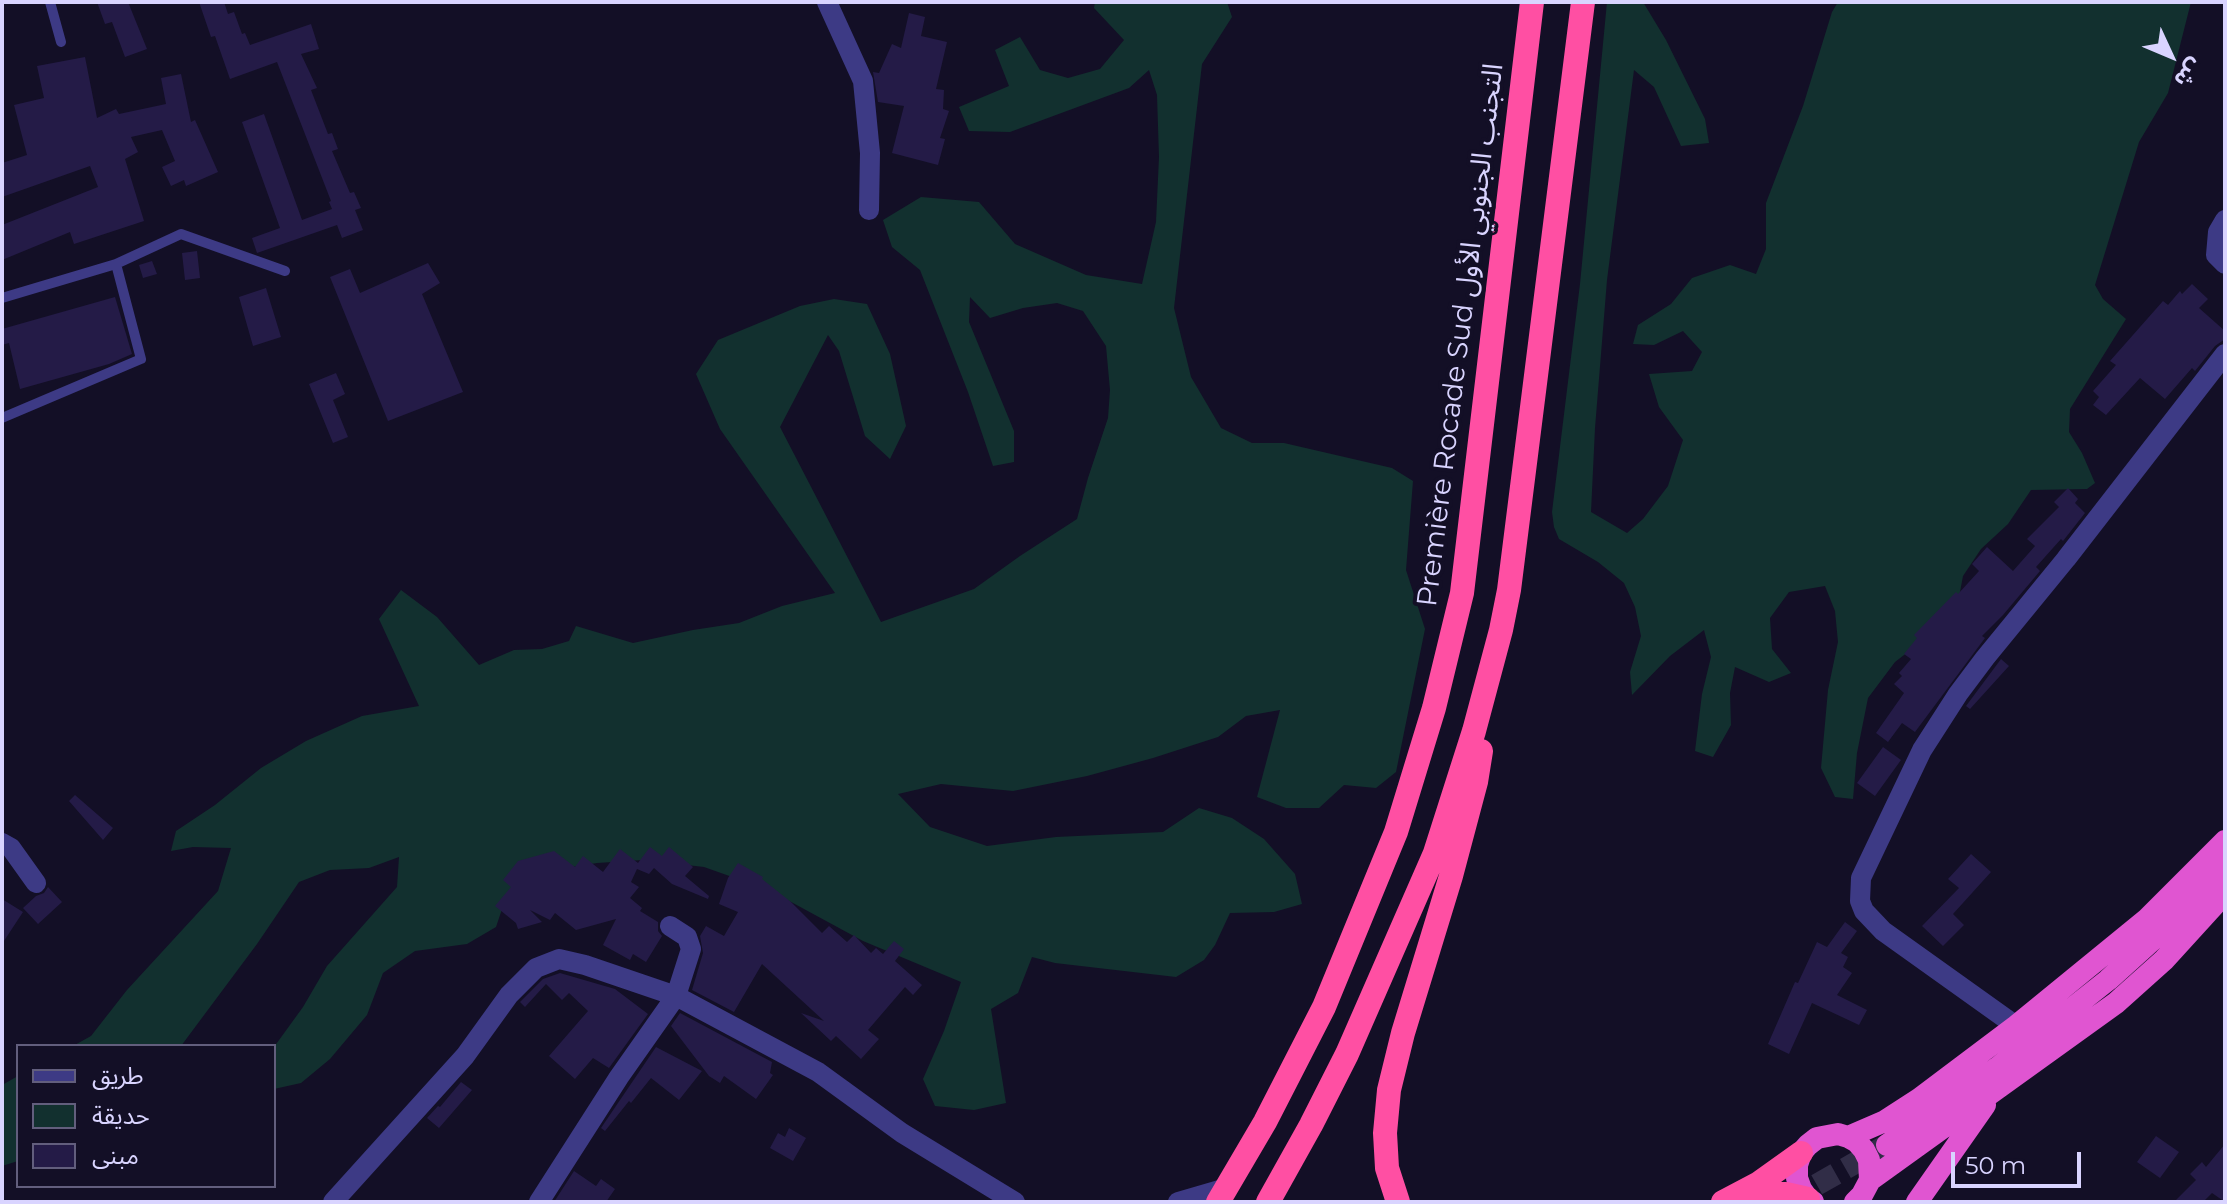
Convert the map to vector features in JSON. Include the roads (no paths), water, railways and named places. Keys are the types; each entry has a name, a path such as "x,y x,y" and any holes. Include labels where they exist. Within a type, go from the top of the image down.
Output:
{"highway":[{"name":"Première Rocade Sud التجنب الجنوبي الأول","path":"1222,1195 1265,1122 1324,1007 1396,832 1434,708 1462,593 1532,2"},
{"path":"1398,1202 1387,1168 1385,1133 1389,1090 1476,782 1509,590 1583,2"},
{"path":"1268,1202 1347,1054 1435,853 1474,731 1501,630"},
{"path":"1848,1137 1885,1121 1919,1099 2016,1026 2147,919 2225,841"},
{"path":"1887,1145 1997,1068 2133,959 2225,868"},
{"path":"1855,1202 1870,1180 2128,993 2164,960 2225,893"},
{"path":"1917,1202 1993,1092"},
{"path":"1723,1202 1759,1183 1817,1138 1838,1134 1848,1137 1864,1150 1869,1160 1870,1180"},
{"path":"1801,1153 1797,1178 1811,1201"},
{"path":"1755,1202 1776,1194 1811,1201"}],"street":[{"path":"827,2 863,81 870,153 869,210"},
{"path":"2225,220 2218,232 2216,255 2225,264"},
{"path":"2016,1026 1883,931 1864,911 1860,901 1861,878 1922,750 1958,694 2225,354"},
{"path":"2,843 11,848 36,883"},
{"path":"539,1202 619,1077 676,996 691,949 687,937 670,926"},
{"path":"333,1202 465,1056 509,995 536,968 559,959 676,996 818,1072 902,1133 1015,1202"},
{"path":"1178,1202 1222,1195"}],"lane":[{"path":"50,2 61,42"},
{"path":"2,298 116,264 181,234 285,271"},
{"path":"2,418 141,359 116,264"}],"tunnel":[{"path":"1788,1201 1887,1145"}]}
